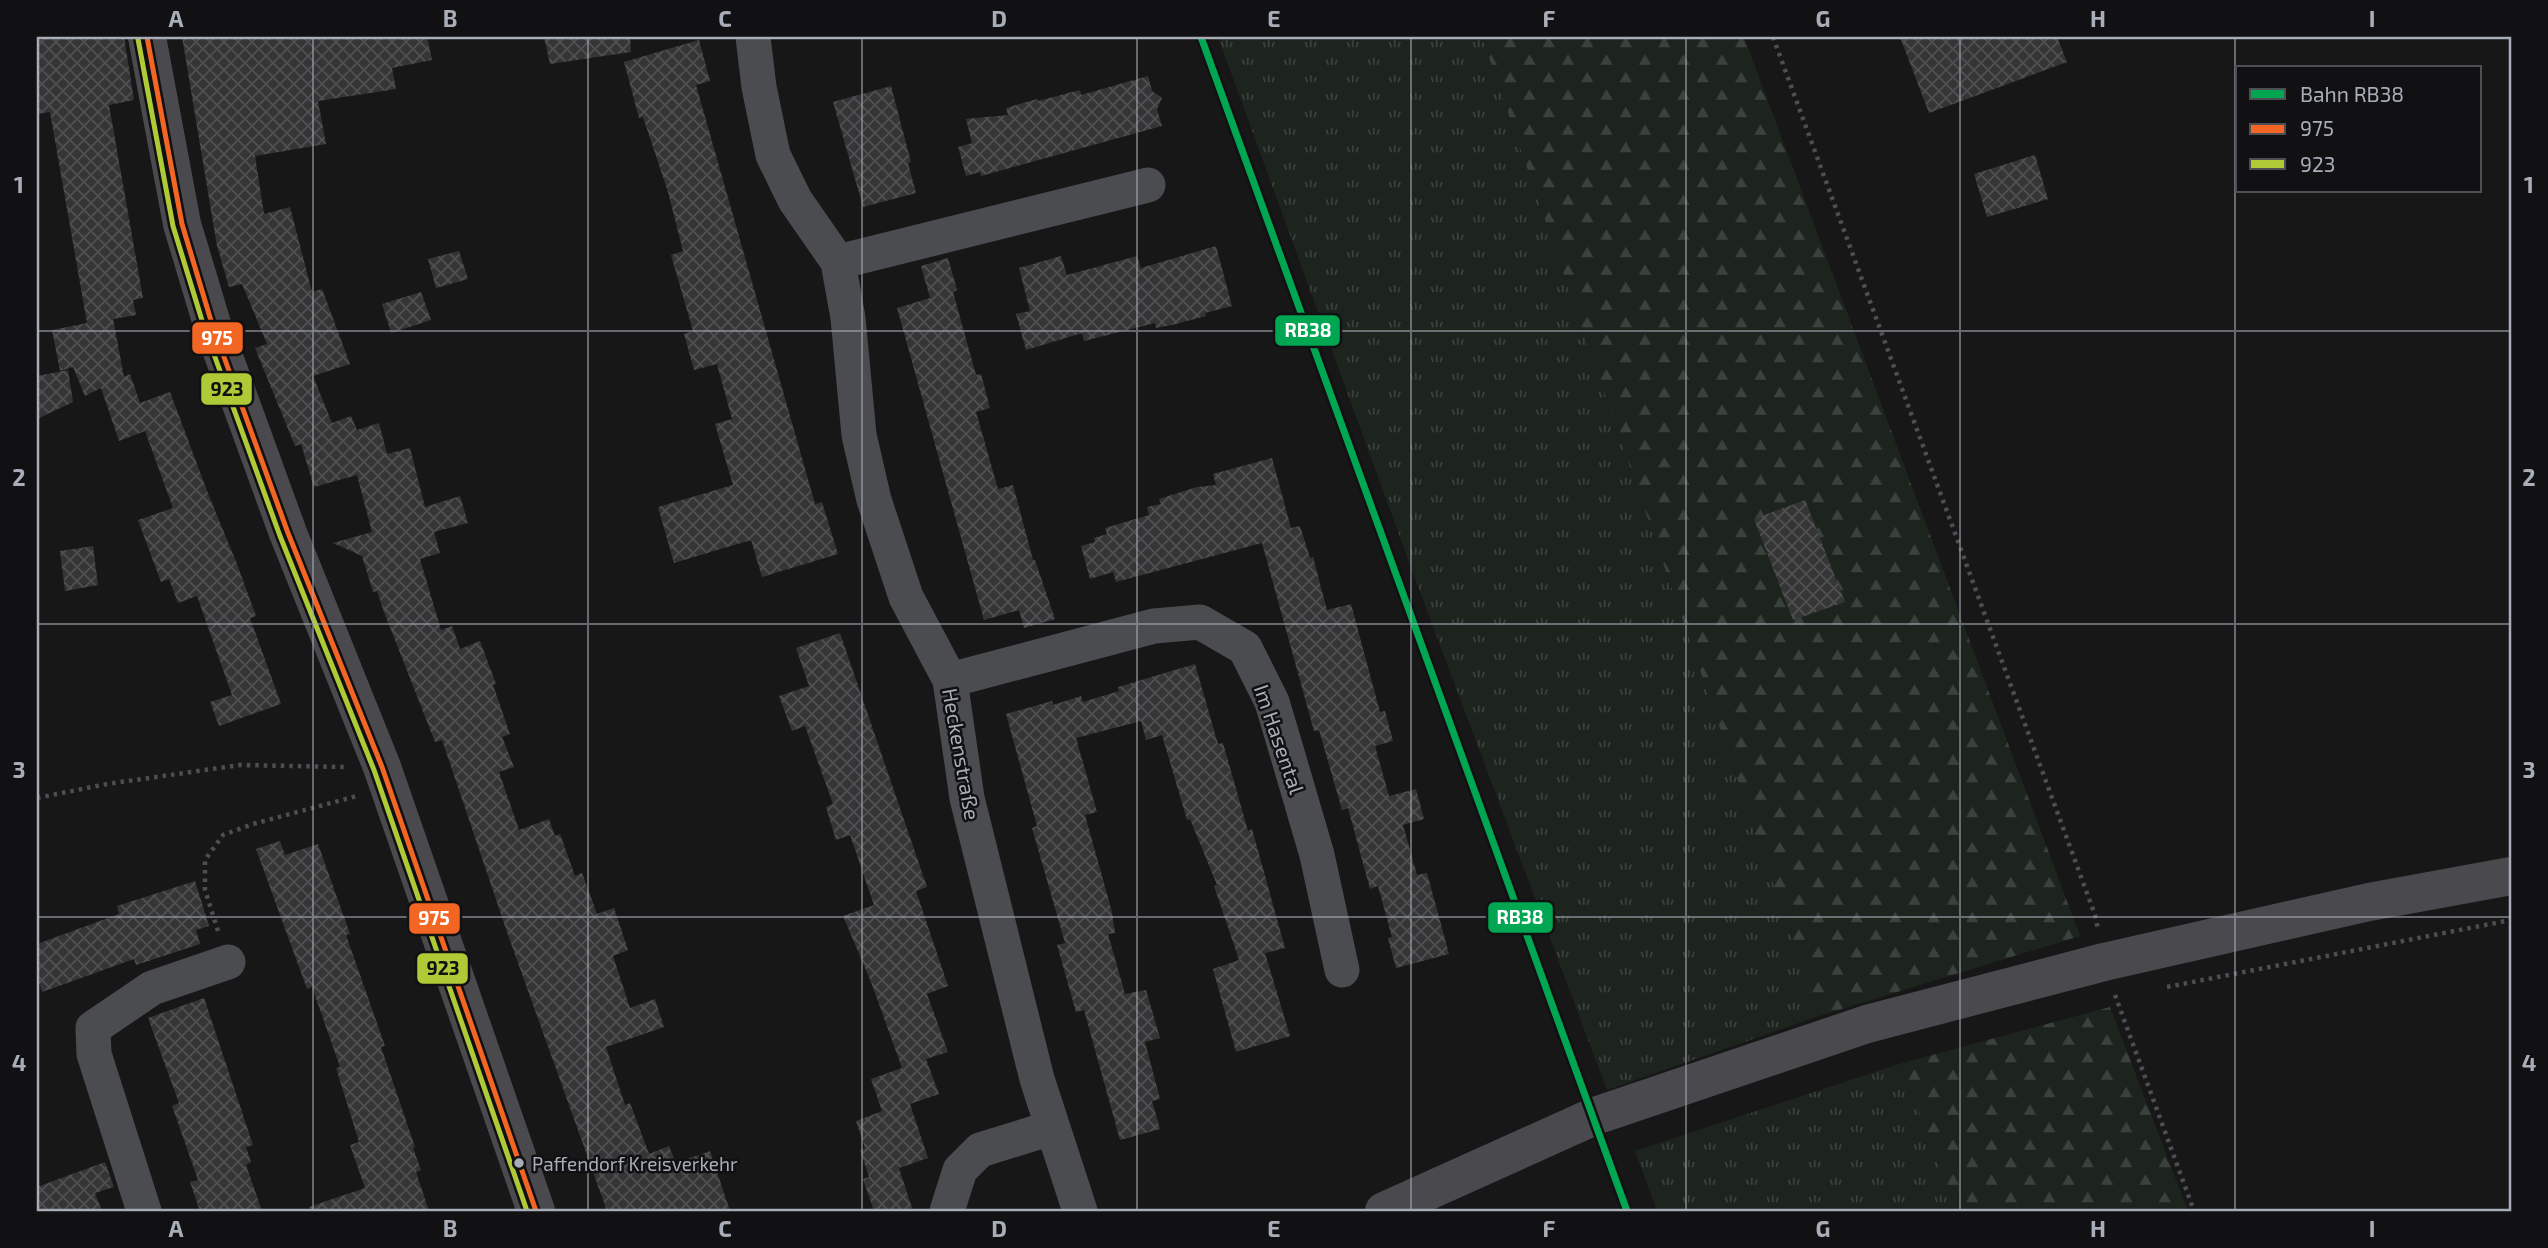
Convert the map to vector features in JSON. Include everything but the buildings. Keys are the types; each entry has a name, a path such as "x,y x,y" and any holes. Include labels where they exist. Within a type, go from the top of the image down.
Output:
{"street":[{"path":"147,37 182,224 212,324 288,533 385,777 536,1211"},
{"name":"Heckenstraße","path":"753,37 759,87 773,155 795,200 838,262 848,318 859,435 874,500 906,597 950,680 967,798 1037,1079 1080,1211"},
{"path":"838,262 1147,185"},
{"name":"Im Hasental","path":"950,680 1154,626 1199,622 1245,648 1272,702 1317,855 1342,970"},
{"path":"1384,1211 1594,1116 1867,1024 2104,962 2368,902 2511,876"},
{"path":"144,1211 94,1054 93,1028 152,988 228,962"},
{"path":"947,1211 960,1170 980,1150 1051,1128"}],"path":[{"path":"1773,37 2095,915 2104,962 2115,998 2194,1211"},
{"path":"37,798 107,783 240,765 385,777"},
{"path":"228,962 205,890 205,860 223,835 253,824 304,812 385,777"},
{"path":"2156,990 2511,920"},
{"path":"2115,998 2129,995"}],"green space":[{"path":"1218,37 1482,37 1819,1016 1607,1090 1413,573"},
{"path":"1482,37 1744,37 2080,936 1819,1016"},
{"path":"2110,1007 2188,1211 1958,1211 1899,1064"},
{"path":"1899,1064 1958,1211 1657,1211 1635,1151"}],"rail line":[{"name":"RB38","path":"1201,37 1627,1211"}],"transit line":[{"name":"975","path":"147,37 182,224 212,324 288,533 382,767 536,1211"},
{"name":"923","path":"138,39 173,226 204,327 280,536 374,770 527,1211"}],"place":[{"name":"Paffendorf Kreisverkehr","path":"519,1163"}]}
